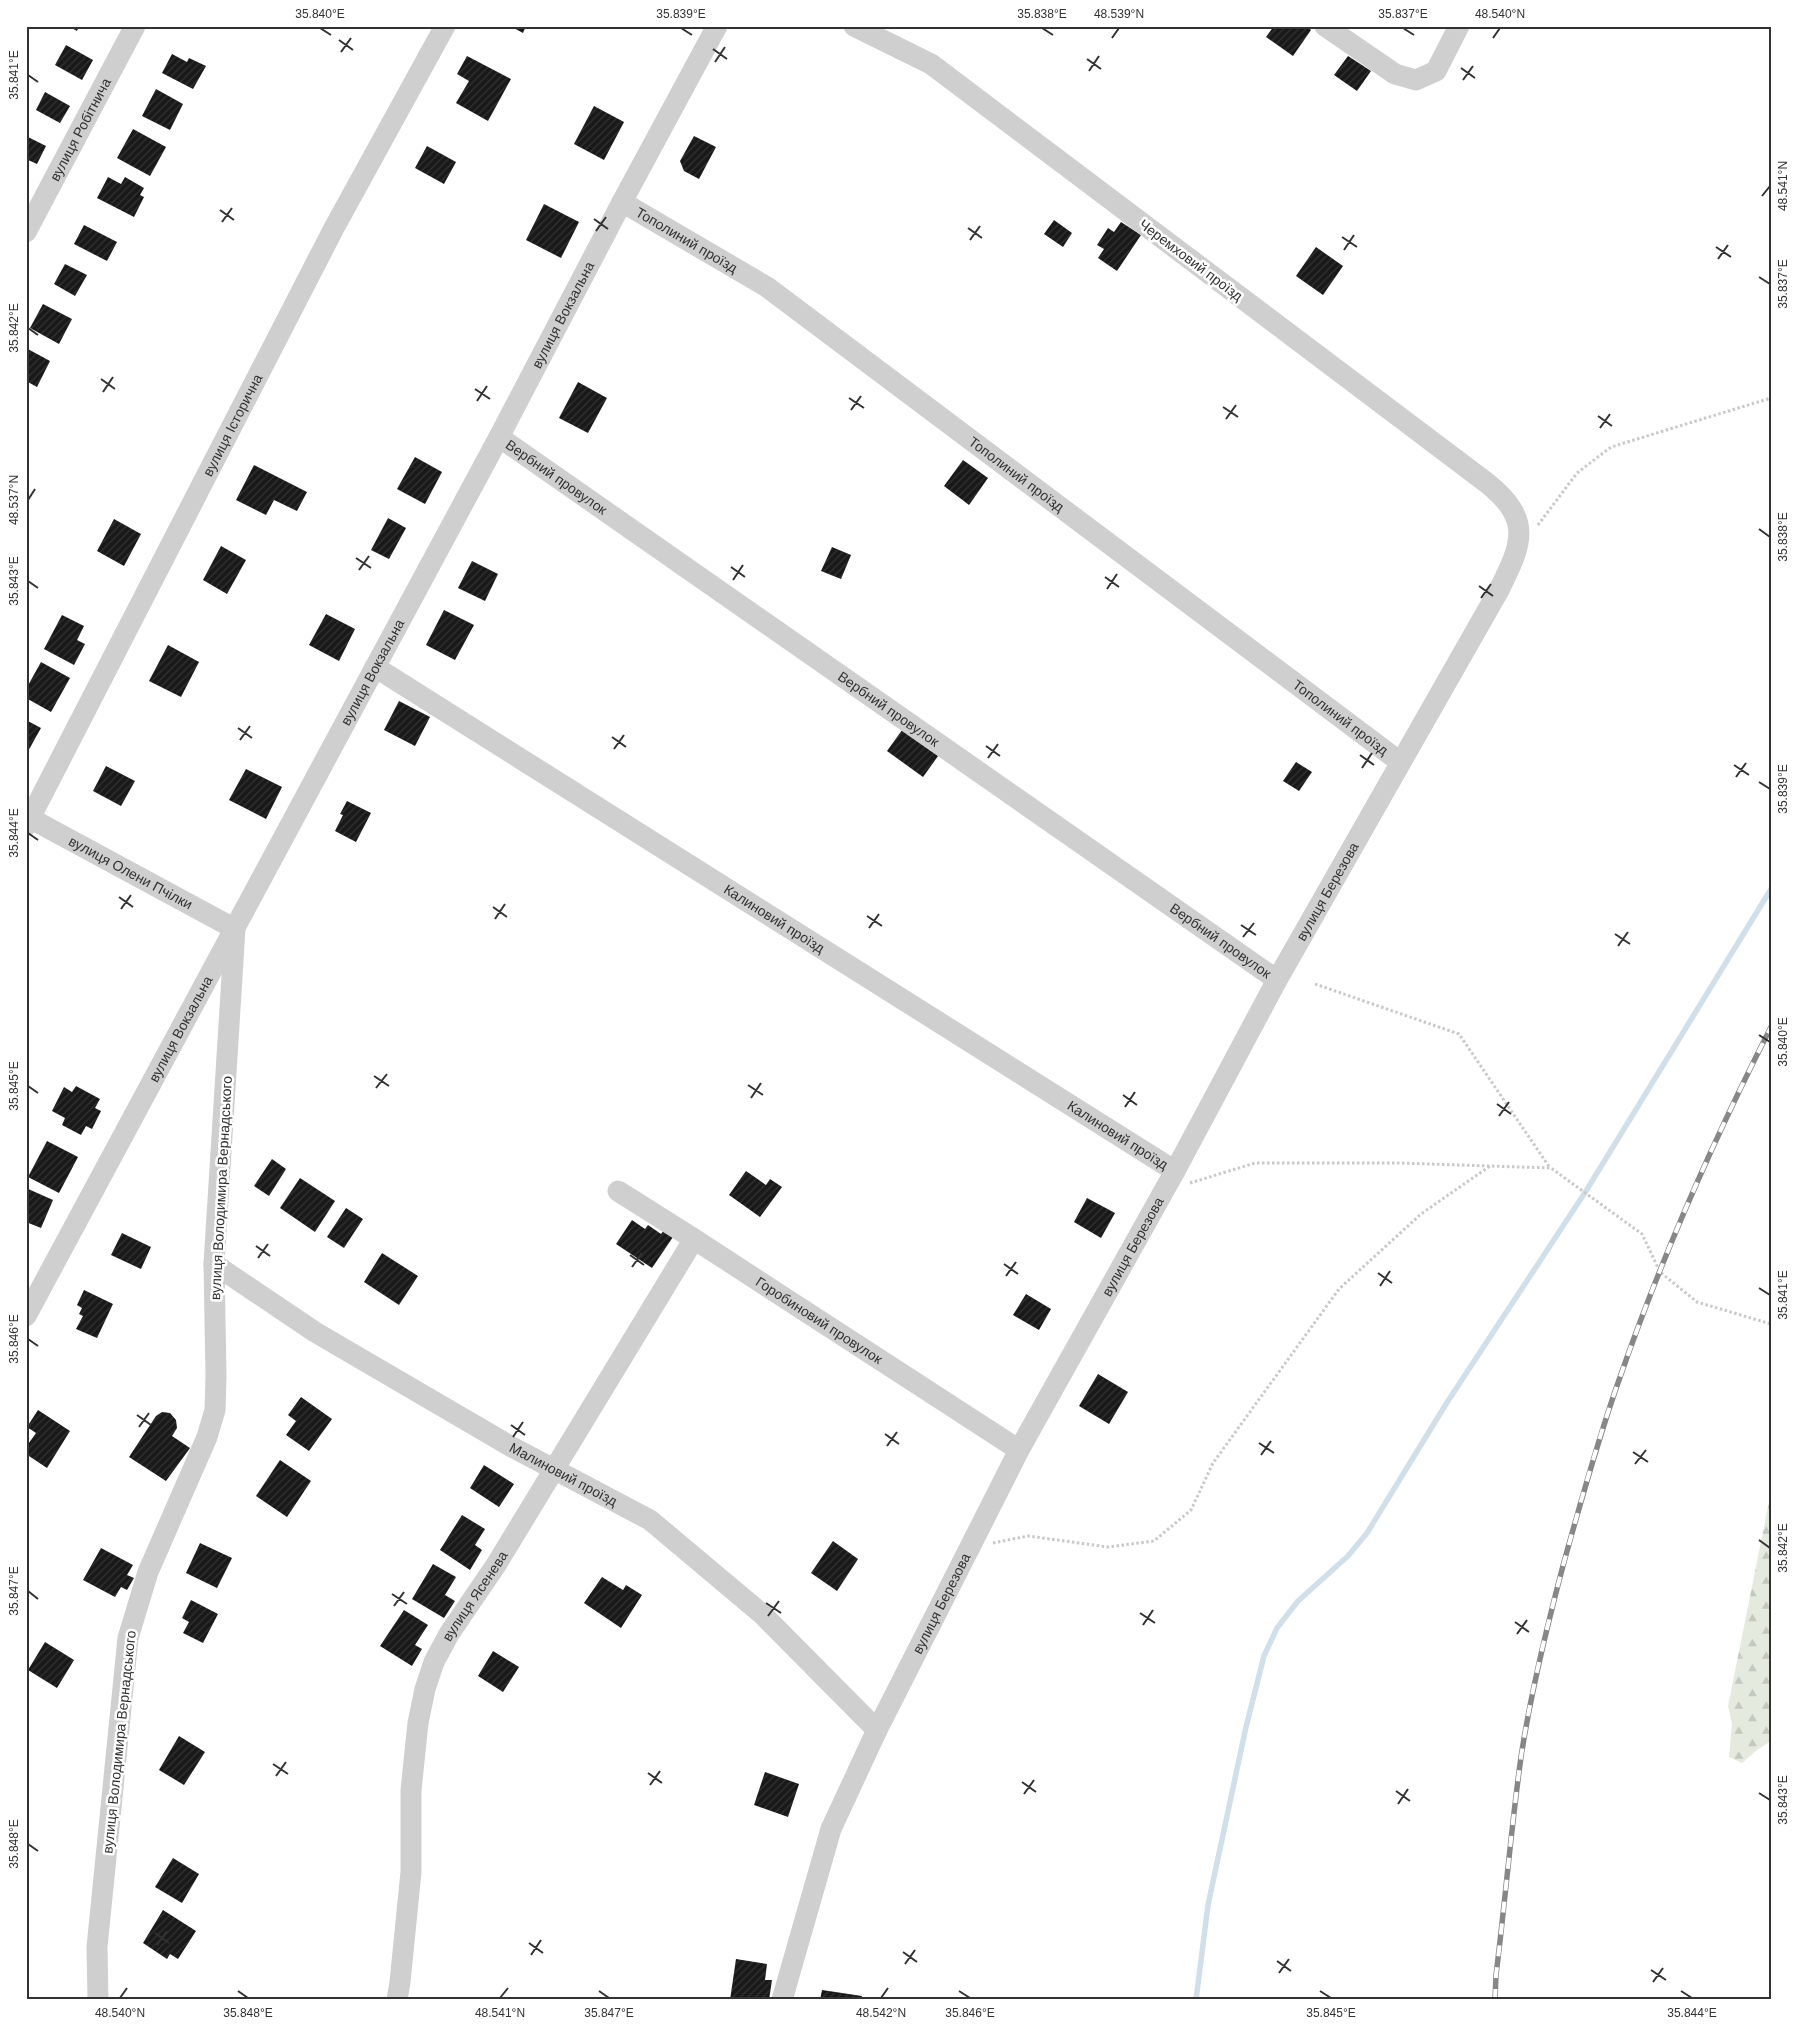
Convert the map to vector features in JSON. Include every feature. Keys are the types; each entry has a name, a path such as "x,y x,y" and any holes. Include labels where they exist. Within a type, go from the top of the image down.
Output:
{"street":[{"name":"вулиця Робітнича","path":"26,232 135,26"},
{"name":"вулиця Історична","path":"28,820 334,228 445,26"},
{"name":"вулиця Вокзальна","path":"26,1316 499,437 717,26"},
{"name":"Черемховий проїзд","path":"854,26 931,64 1488,483 1504,496 1515,513"},
{"path":"1325,26 1395,74 1416,80 1436,71 1459,26"},
{"name":"Тополиний проїзд","path":"622,202 767,287 1400,762"},
{"name":"Вербний провулок","path":"499,437 1277,980"},
{"name":"вулиця Березова","path":"782,2000 831,1829 877,1730 1019,1450 1175,1171 1277,980 1499,590 1515,557 1520,534 1515,513"},
{"name":"Калиновий проїзд","path":"375,667 1175,1171"},
{"name":"вулиця Олени Пчілки","path":"28,820 235,929"},
{"name":"вулиця Володимира Вернадського","path":"98,2000 97,1947 128,1638 148,1572 207,1436 214,1410 216,1376 214,1264 235,929"},
{"name":"Горобиновий провулок","path":"618,1191 1019,1450"},
{"name":"вулиця Ясенева","path":"396,2000 400,1982 411,1872 412,1790 418,1724 425,1689 434,1662 449,1634 496,1565 694,1239"},
{"name":"Малиновий проїзд","path":"214,1264 315,1332 553,1470 650,1520 763,1615 877,1730"}],"path":[{"path":"1533,532 1577,473 1611,447 1771,398"},
{"path":"1315,984 1458,1034 1551,1168 1642,1234 1660,1272 1697,1302 1771,1324"},
{"path":"1163,1191 1255,1163 1399,1163 1551,1168"},
{"path":"970,1547 1028,1536 1108,1547 1154,1541 1191,1510 1214,1463 1339,1289 1421,1214 1490,1166"}],"green space":[{"path":"1771,1492 1771,1741 1742,1763 1729,1757 1732,1724 1728,1706"}],"building":[{"path":"68,26 79,26 77,31"},
{"path":"510,26 526,26 523,33"},
{"path":"1274,26 1306,26 1311,30 1293,56 1266,37"},
{"path":"66,45 93,60 82,80 55,65"},
{"path":"172,54 187,62 189,58 206,66 193,89 162,73"},
{"path":"467,56 511,79 488,121 456,103 469,81 457,74"},
{"path":"1348,56 1371,71 1357,91 1334,75"},
{"path":"156,89 183,104 170,130 142,116"},
{"path":"45,92 70,106 60,123 36,110"},
{"path":"594,106 624,122 604,160 574,144"},
{"path":"133,129 166,147 150,176 117,158"},
{"path":"26,136 46,146 37,164 26,159"},
{"path":"694,136 716,147 699,179 684,171 680,161"},
{"path":"427,146 456,162 444,184 415,168"},
{"path":"108,177 121,184 125,177 144,188 140,195 144,197 134,217 97,198"},
{"path":"544,204 579,222 561,258 526,240"},
{"path":"1054,220 1072,233 1063,247 1044,234"},
{"path":"1121,222 1141,235 1117,271 1098,258 1104,249 1097,245 1108,228 1114,232"},
{"path":"84,225 117,242 107,261 74,244"},
{"path":"1316,247 1343,266 1323,295 1296,276"},
{"path":"65,264 87,275 75,296 54,284"},
{"path":"43,304 72,319 59,344 30,328"},
{"path":"26,348 50,361 37,387 26,381"},
{"path":"578,382 607,398 588,433 559,418"},
{"path":"415,457 442,472 425,504 397,489"},
{"path":"963,460 988,478 969,505 944,486"},
{"path":"254,465 307,492 297,511 274,500 266,515 236,500"},
{"path":"388,518 406,528 389,559 371,550"},
{"path":"114,519 141,534 124,566 97,551"},
{"path":"221,546 246,560 227,594 203,580"},
{"path":"832,547 851,555 841,579 821,571"},
{"path":"472,561 498,574 485,601 458,588"},
{"path":"444,610 474,625 455,660 426,645"},
{"path":"326,614 355,629 339,661 309,645"},
{"path":"62,615 84,626 77,640 85,644 74,665 44,649"},
{"path":"168,645 199,662 181,697 149,681"},
{"path":"41,662 70,678 51,712 26,698 26,689"},
{"path":"399,701 430,717 415,746 384,730"},
{"path":"26,720 41,728 27,753 26,752"},
{"path":"905,726 941,752 923,777 887,751"},
{"path":"1296,762 1312,772 1299,791 1283,781"},
{"path":"106,766 135,781 121,806 93,791"},
{"path":"246,769 282,787 266,819 229,800"},
{"path":"347,801 371,813 356,842 335,831 343,815 340,814"},
{"path":"76,1086 100,1099 95,1108 101,1111 92,1129 86,1126 81,1135 62,1125 65,1118 52,1111 64,1087 72,1092"},
{"path":"47,1141 78,1157 59,1193 28,1177"},
{"path":"272,1159 286,1169 269,1196 254,1186"},
{"path":"746,1171 766,1185 770,1179 782,1187 760,1217 729,1195"},
{"path":"300,1178 335,1201 315,1232 280,1208"},
{"path":"26,1188 53,1200 41,1228 26,1222"},
{"path":"1087,1198 1115,1213 1101,1238 1074,1222"},
{"path":"346,1208 363,1219 344,1248 327,1237"},
{"path":"632,1220 645,1229 648,1225 661,1234 664,1230 673,1237 652,1268 616,1244"},
{"path":"122,1233 151,1247 141,1269 111,1255"},
{"path":"382,1253 418,1276 399,1305 364,1282"},
{"path":"84,1290 113,1304 97,1338 76,1329 83,1316 79,1314 82,1308 77,1305"},
{"path":"1026,1294 1051,1309 1039,1330 1013,1315"},
{"path":"1098,1374 1128,1392 1109,1424 1079,1406"},
{"path":"301,1397 332,1419 309,1451 286,1435 296,1421 288,1415"},
{"path":"38,1410 70,1431 47,1468 26,1454 26,1447 36,1433 27,1427"},
{"path":"162,1412 170,1413 176,1420 177,1428 172,1436 190,1448 166,1481 129,1457 156,1416"},
{"path":"280,1460 311,1481 287,1517 256,1496"},
{"path":"484,1465 514,1484 499,1507 470,1488"},
{"path":"462,1515 485,1529 475,1545 482,1550 470,1570 440,1550"},
{"path":"833,1541 858,1559 837,1591 811,1573"},
{"path":"200,1543 232,1558 217,1588 186,1573"},
{"path":"101,1548 133,1565 127,1575 134,1578 127,1590 121,1587 115,1597 83,1580"},
{"path":"433,1564 456,1577 445,1595 455,1601 444,1618 412,1599"},
{"path":"602,1577 623,1590 626,1585 642,1595 621,1628 584,1603"},
{"path":"191,1600 218,1614 203,1643 183,1633 189,1622 182,1618"},
{"path":"404,1610 428,1625 415,1645 422,1649 412,1666 380,1646"},
{"path":"45,1642 74,1660 57,1688 28,1670"},
{"path":"493,1651 519,1667 503,1692 478,1676"},
{"path":"179,1736 205,1752 184,1785 159,1770"},
{"path":"765,1772 799,1784 788,1817 754,1805"},
{"path":"173,1858 199,1874 182,1903 155,1887"},
{"path":"163,1910 196,1931 178,1959 170,1954 167,1959 143,1943"},
{"path":"736,1959 767,1964 765,1980 772,1980 769,2000 730,2000"},
{"path":"822,1990 862,1996 861,2000 820,2000"}],"waterway":[{"path":"1196,2000 1208,1905 1246,1727 1264,1656 1277,1628 1298,1601 1348,1556 1367,1533 1446,1404 1586,1191 1771,889"}],"railway":[{"path":"1495,2000 1496,1975 1517,1784 1525,1732 1546,1634 1577,1516 1611,1402 1652,1290 1708,1157 1771,1027"}]}
